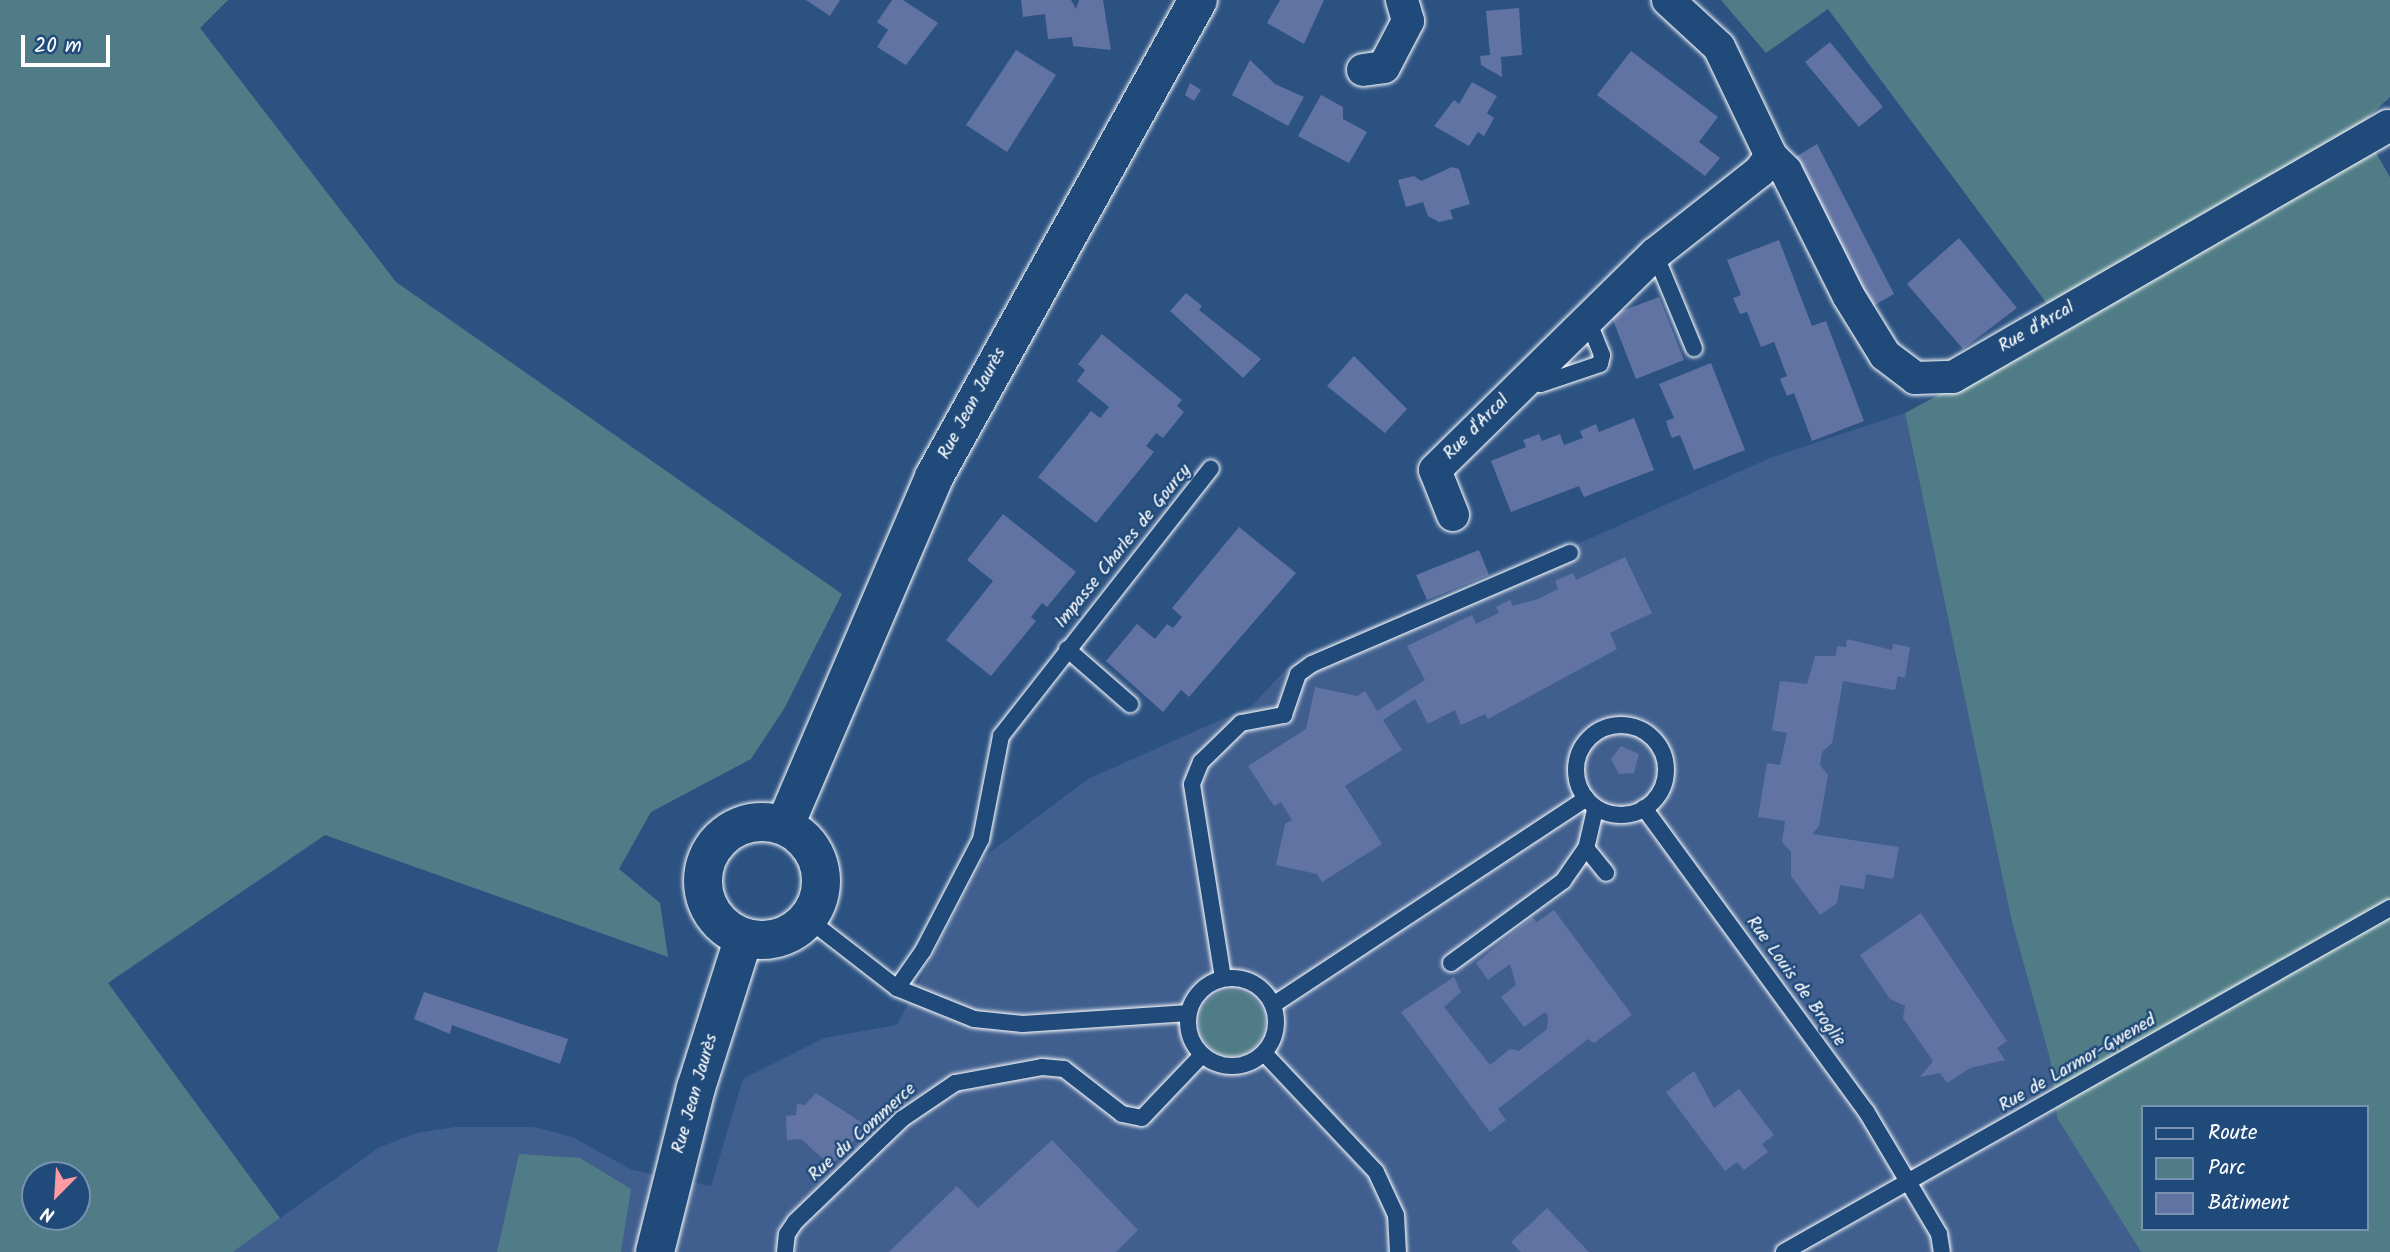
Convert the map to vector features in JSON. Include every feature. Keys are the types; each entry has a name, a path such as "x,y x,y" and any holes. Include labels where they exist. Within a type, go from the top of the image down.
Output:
{"main road":[{"name":"Rue Jean Jaurès","path":"785,825 934,477 1198,0"},
{"path":"747,823 785,825 813,849 820,866 822,885 808,919 779,938 744,937 714,916 704,889 706,861 715,844 747,823"},
{"name":"Rue Jean Jaurès","path":"655,1252 696,1088 744,937"}],"street":[{"path":"1363,70 1384,67 1408,21 1402,0"},
{"name":"Rue d'Arcal","path":"1668,0 1719,47 1771,156 1786,171 1885,355 1915,378 1953,377 2389,128"},
{"name":"Rue d'Arcal","path":"1453,515 1435,470 1655,254 1760,171 1771,156"}],"lane":[{"path":"1655,254 1694,348"},
{"name":"Impasse Charles de Gourcy","path":"897,988 923,951 981,839 1001,736 1212,468"},
{"path":"1223,978 1192,784 1201,762 1241,723 1284,715 1298,674 1312,664 1570,553"},
{"name":"Impasse Charles de Gourcy","path":"1067,649 1130,704"},
{"path":"1623,725 1656,739 1664,754 1663,785 1644,808 1613,816 1590,804 1576,784 1582,747 1606,727 1623,725"},
{"path":"1273,1005 1590,804"},
{"path":"1451,963 1563,881 1586,848 1590,804"},
{"name":"Rue Louis de Broglie","path":"1644,808 1866,1111 1939,1234 1942,1252"},
{"path":"1586,848 1606,873"},
{"name":"Rue de Larmor-Gwened","path":"1784,1252 2390,908"},
{"path":"808,919 897,988 949,1012 998,1023 1189,1013"},
{"path":"1223,978 1253,983 1273,1005 1274,1036 1264,1053 1228,1066 1202,1055 1193,1043 1189,1013 1194,997 1223,978"},
{"path":"1264,1053 1376,1172 1396,1215 1398,1252"},
{"name":"Rue du Commerce","path":"786,1252 787,1234 795,1222 902,1118 955,1083 1042,1067 1064,1069 1122,1114 1142,1118 1202,1055"}],"shaded area":[{"path":"1905,413 2011,918 2050,1059 2057,1118 2141,1252 233,1252 378,1148 416,1133 456,1127 534,1127 572,1137 632,1170 711,1186 743,1079 824,1038 897,1025 984,857 1088,779 1252,706 1286,669 1357,632 1562,551 1770,458"}],"green space":[{"path":"0,0 228,0 200,28 396,282 842,594 784,709 751,759 651,812 619,869 660,903 668,957 325,835 108,983 280,1218 233,1252 0,1252"},
{"path":"1721,0 2390,0 2390,97 2360,125 2390,177 2390,1252 2141,1252 2057,1118 2050,1059 2011,918 1905,413 2053,333 2048,305 1828,9 1766,53"},
{"path":"1226,990 1238,990 1250,995 1260,1005 1265,1023 1263,1036 1250,1051 1238,1056 1226,1056 1214,1051 1204,1041 1199,1029 1199,1017 1204,1005 1214,995"},
{"path":"519,1154 580,1158 631,1189 621,1252 497,1252"}],"building":[{"path":"806,0 840,0 830,16"},
{"path":"892,0 903,0 938,23 906,65 877,47 888,30 877,22"},
{"path":"1021,0 1071,0 1076,9 1079,0 1103,0 1111,50 1073,46 1072,37 1048,39 1045,14 1023,17"},
{"path":"1280,0 1324,0 1304,44 1267,23"},
{"path":"1519,8 1522,55 1501,57 1502,77 1481,65 1480,56 1490,55 1486,11"},
{"path":"1830,42 1883,107 1859,127 1805,62"},
{"path":"1016,50 1056,75 1007,152 966,125"},
{"path":"1631,51 1718,117 1699,142 1720,158 1705,176 1597,95"},
{"path":"1250,60 1275,84 1304,97 1288,126 1232,95"},
{"path":"1472,82 1497,96 1487,113 1494,118 1484,136 1478,132 1469,146 1434,126 1454,100 1459,104"},
{"path":"1190,83 1201,90 1194,101 1185,95"},
{"path":"1321,95 1343,107 1343,119 1367,132 1349,163 1298,136"},
{"path":"1817,144 1894,294 1868,309 1792,159"},
{"path":"1452,167 1459,169 1470,204 1450,210 1453,219 1439,222 1428,216 1423,202 1406,207 1398,180 1414,176 1421,181"},
{"path":"1959,238 2017,308 1963,349 1907,284"},
{"path":"1779,240 1812,326 1826,321 1864,421 1812,441 1794,393 1787,396 1780,379 1787,376 1774,342 1761,347 1747,312 1740,314 1733,298 1741,295 1727,260"},
{"path":"1186,293 1202,306 1199,310 1261,359 1243,378 1170,311"},
{"path":"1659,297 1684,360 1636,379 1611,315"},
{"path":"1102,334 1182,400 1177,406 1184,412 1163,438 1156,433 1146,446 1154,452 1096,523 1038,477 1091,411 1100,418 1109,407 1077,381 1085,370 1078,364"},
{"path":"1354,356 1407,409 1385,433 1327,386"},
{"path":"1711,363 1745,450 1694,470 1680,435 1672,438 1669,431 1666,421 1674,418 1659,384"},
{"path":"1634,418 1654,470 1584,497 1579,486 1511,512 1491,461 1526,447 1523,440 1539,434 1542,441 1560,434 1564,445 1583,438 1580,431 1596,424 1599,432"},
{"path":"1003,514 1076,572 1047,607 1042,603 1031,617 1036,621 991,676 946,640 993,581 967,560"},
{"path":"1239,527 1296,573 1189,697 1181,690 1163,712 1106,661 1137,624 1155,639 1167,624 1173,628 1182,617 1172,608"},
{"path":"1479,550 1489,575 1427,600 1416,575"},
{"path":"1625,557 1652,613 1610,633 1617,649 1488,719 1485,714 1461,725 1455,710 1428,724 1415,699 1383,720 1402,750 1345,786 1382,844 1322,882 1317,874 1276,865 1285,824 1292,820 1281,802 1274,806 1248,766 1306,729 1315,687 1357,696 1365,691 1377,711 1425,680 1407,646 1472,615 1476,624 1499,613 1496,607 1510,600 1513,606 1538,599 1558,589 1555,581 1573,573 1576,580"},
{"path":"1847,639 1892,650 1893,644 1910,647 1905,678 1898,676 1895,690 1843,681 1832,743 1822,752 1820,765 1828,775 1819,826 1812,834 1899,847 1893,879 1866,874 1864,889 1840,885 1837,903 1820,915 1791,876 1791,852 1782,842 1785,821 1758,817 1767,763 1780,765 1787,733 1772,730 1780,681 1807,684 1815,656 1836,656 1837,646 1846,647"},
{"path":"1621,746 1639,754 1634,773 1619,774 1611,759"},
{"path":"1554,910 1632,1015 1594,1043 1588,1039 1498,1109 1506,1120 1490,1132 1401,1012 1454,977 1461,992 1444,1007 1490,1065 1510,1049 1519,1051 1547,1029 1548,1015 1545,1012 1524,1027 1501,997 1516,985 1510,964 1488,980 1476,963 1532,917 1537,922"},
{"path":"1921,913 2007,1041 1997,1048 2005,1060 1970,1068 1947,1083 1940,1073 1920,1077 1933,1061 1903,1018 1905,1006 1890,999 1860,955"},
{"path":"424,992 568,1039 560,1064 452,1025 450,1034 414,1019"},
{"path":"1694,1071 1714,1108 1739,1089 1774,1135 1762,1144 1768,1152 1744,1170 1737,1162 1725,1171 1666,1092"},
{"path":"816,1093 867,1126 831,1166 801,1139 787,1140 786,1116 796,1115 797,1104 805,1105"},
{"path":"1052,1140 1138,1230 1116,1252 889,1252 957,1186 978,1208"},
{"path":"1547,1208 1589,1252 1521,1252 1511,1242"}]}
